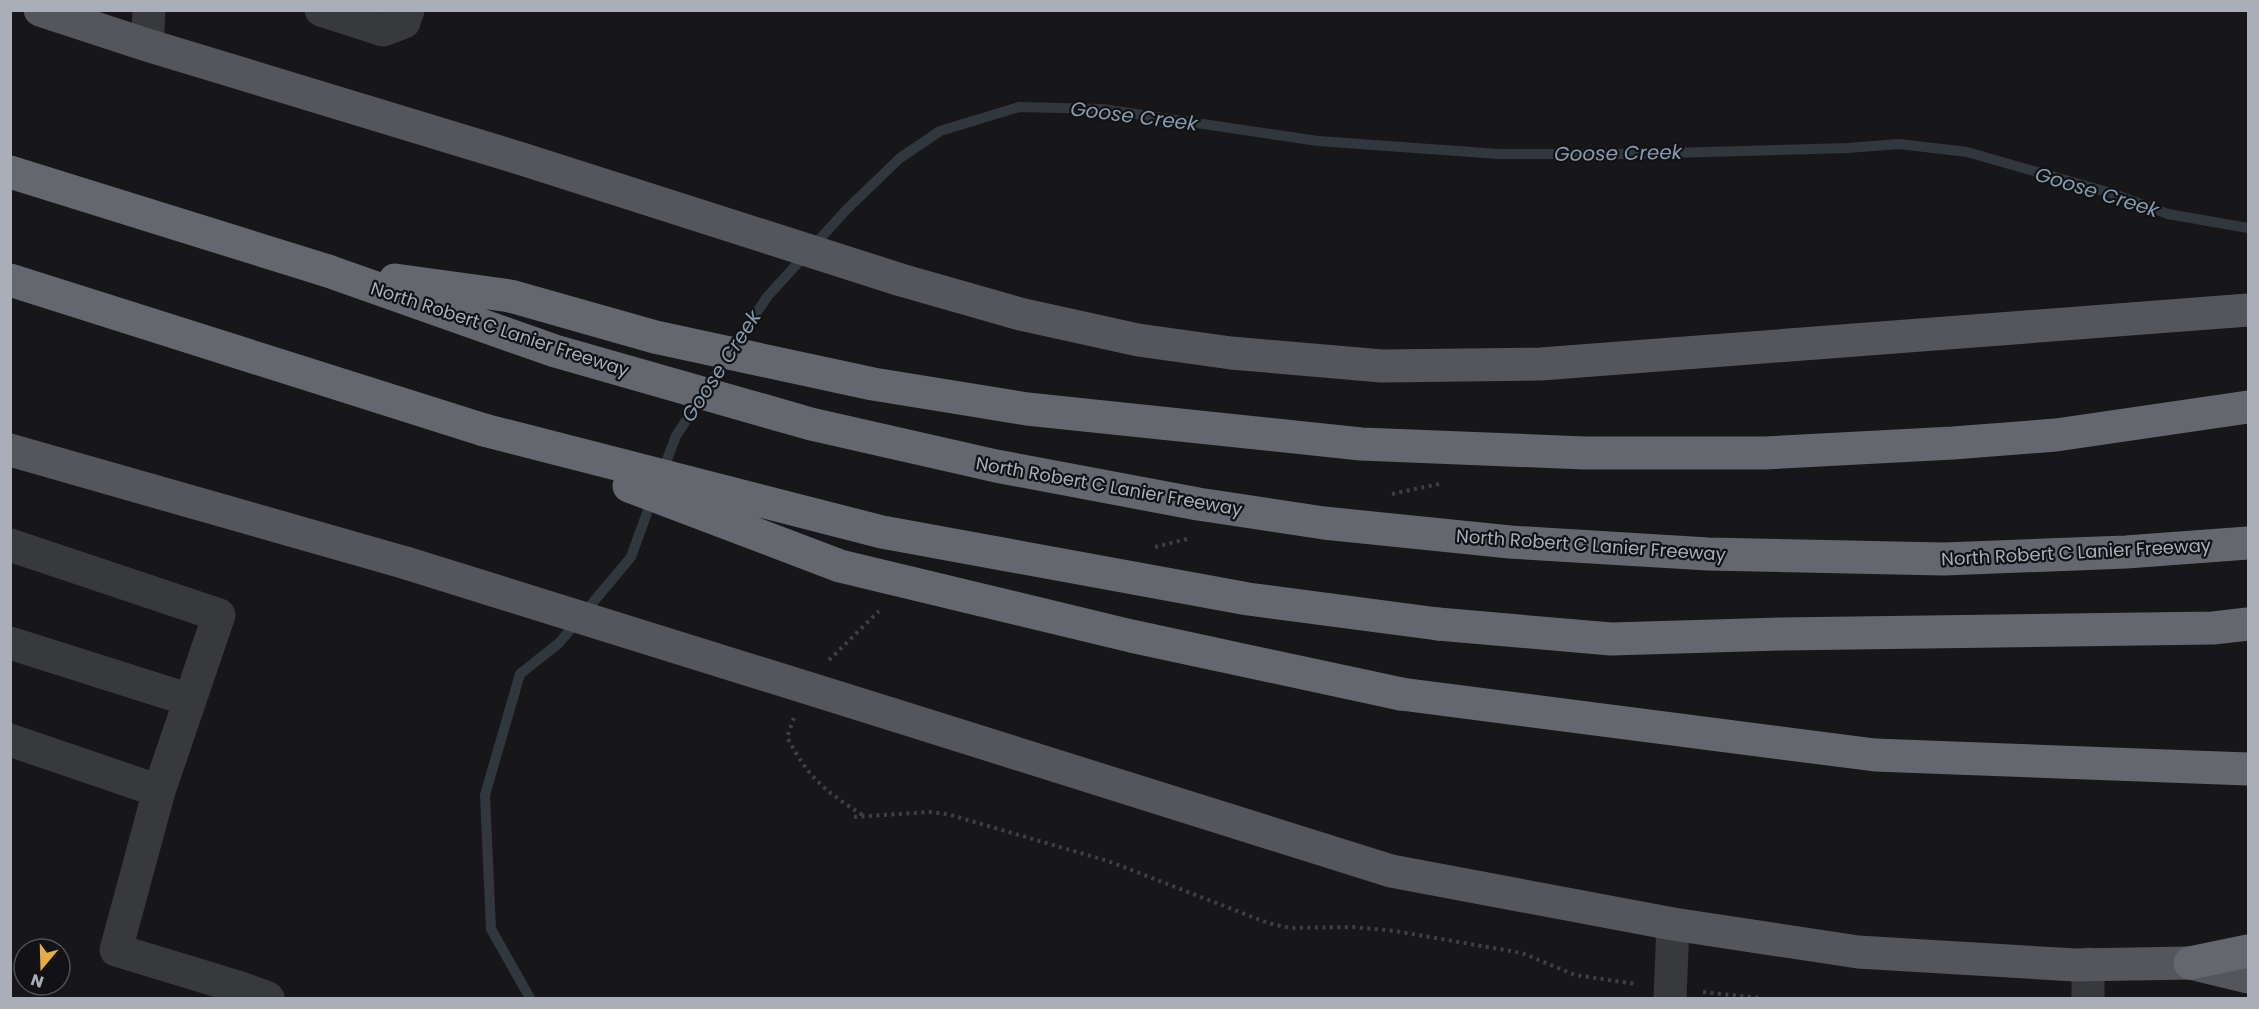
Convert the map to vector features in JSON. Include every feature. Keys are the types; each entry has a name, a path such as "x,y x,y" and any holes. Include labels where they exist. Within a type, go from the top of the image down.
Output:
{"highway":[{"name":"North Robert C Lanier Freeway","path":"10,172 328,272 555,351 811,424 996,466 1198,504 1324,523 1510,542 1720,555 1944,559 2126,552 2248,543"},
{"path":"328,272 510,296 655,337 873,384 1028,409 1362,444 1585,453 1765,453 2056,435 2248,407"},
{"path":"10,280 484,430 882,532 1248,599 1438,624 1611,639 1781,634 2213,628 2248,624"},
{"path":"484,430 840,566 1131,636 1401,694 1875,755 2248,769"},
{"path":"2190,963 2248,951"}],"main road":[{"path":"40,10 147,45 519,158 890,277 1020,314 1138,340 1230,353 1382,366 1541,364 2248,310"},
{"path":"10,450 406,563 1391,871 1673,924 1858,952 2088,964 2190,963 2248,977"}],"lane":[{"path":"147,45 149,10"},
{"path":"321,10 383,30 404,22 408,10"},
{"path":"10,545 219,615 159,791 116,950 249,995"},
{"path":"10,643 190,700"},
{"path":"10,740 159,791"},
{"path":"1670,994 1673,924"},
{"path":"2088,964 2088,999"}],"path":[{"path":"854,817 929,812 947,814 1108,861 1268,923 1290,928 1353,927 1395,931 1522,953 1575,975 1670,994 1759,999"}],"waterway":[{"name":"Goose Creek","path":"662,473 676,436 767,297 847,209 900,158 940,131 1019,107 1102,109 1318,141 1499,154 1631,154 1848,148 1899,144 1967,152 2111,193 2168,214 2248,228"},
{"name":"Goose Creek","path":"530,998 491,929 485,795 520,674 559,643 631,557 652,499"}]}
